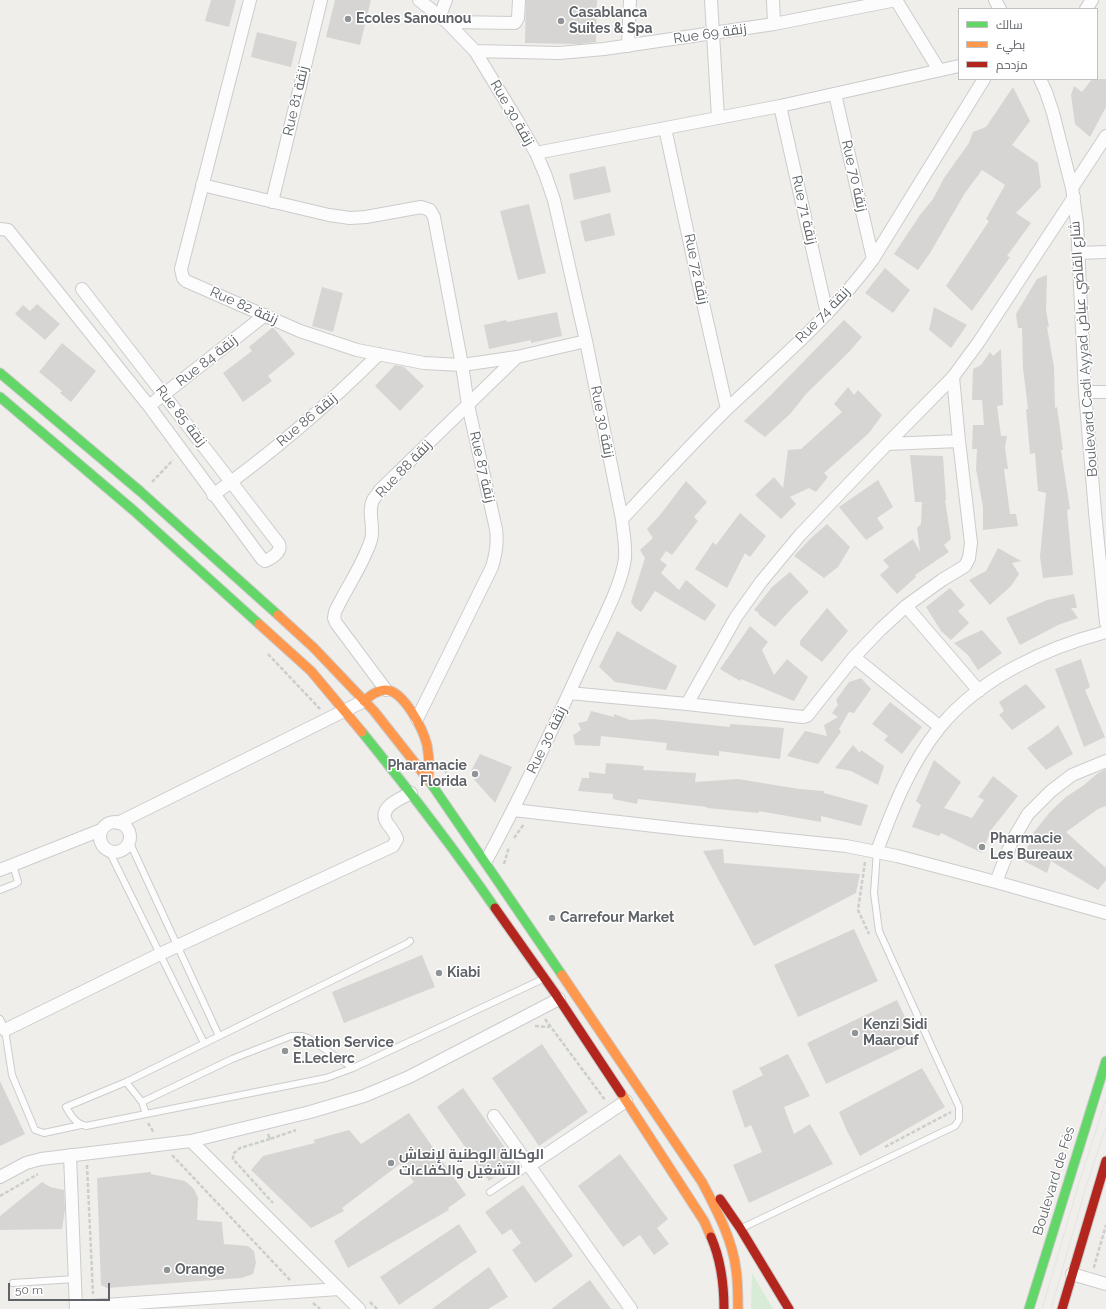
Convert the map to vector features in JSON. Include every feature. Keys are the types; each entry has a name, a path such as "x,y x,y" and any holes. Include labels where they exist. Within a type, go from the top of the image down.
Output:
{"main road":[{"path":"0,373 141,492 314,648 374,711 428,779 486,861 702,1182 719,1215 730,1244 736,1268 738,1309"},
{"path":"0,397 133,510 311,671 411,793 466,866 544,978 704,1221 715,1247 721,1268 724,1292 724,1309"},
{"path":"364,701 379,691 386,690 396,693 409,708 422,730 427,746 429,760 428,779"},
{"name":"Boulevard de Fès","path":"1029,1309 1106,1061"},
{"path":"1062,1309 1106,1161"},
{"path":"702,1182 722,1202 740,1228 789,1309"}],"street":[{"name":"Rue 82 زنقة","path":"250,0 181,269 183,278 186,281 300,331 330,342 357,350 424,363 462,365 518,357 586,341"},
{"name":"Rue 81 زنقة","path":"272,202 321,0"},
{"name":"Rue 30 زنقة","path":"419,0 443,19 475,51 495,82 536,153 554,200 586,341 622,519 625,541 625,559 620,578 569,693 514,810 486,861"},
{"path":"446,0 443,19 514,23 518,18 519,0"},
{"path":"628,46 630,0"},
{"path":"711,0 718,118"},
{"path":"773,0 774,24"},
{"path":"896,0 939,70"},
{"name":"Rue 69 زنقة","path":"475,51 559,53 584,52 774,24 896,0"},
{"path":"536,153 780,106 958,66"},
{"name":"Rue 74 زنقة","path":"622,519 728,409 827,314 861,275 873,259 983,80"},
{"name":"Boulevard Cadi Ayyad شارع القاضي عياض","path":"1040,80 1053,113 1073,193 1079,253 1085,392 1100,511 1106,623"},
{"name":"Rue 70 زنقة","path":"836,94 873,259"},
{"name":"Rue 71 زنقة","path":"780,106 827,314"},
{"name":"Rue 72 زنقة","path":"666,128 696,273 728,409"},
{"path":"687,704 736,617 761,582 800,535 953,377 978,343 1073,193 1106,136"},
{"path":"202,185 272,202"},
{"name":"Rue 87 زنقة","path":"272,202 329,215 350,218 366,218 421,207 430,210 434,217 462,365 468,405 498,542 492,567 416,719"},
{"path":"0,229 8,230 149,406 213,495"},
{"path":"1079,253 1106,252"},
{"name":"Rue 85 زنقة","path":"82,289 279,544 279,552 269,560 263,560 213,495"},
{"name":"Rue 84 زنقة","path":"149,406 265,315"},
{"name":"Rue 86 زنقة","path":"213,495 232,482 314,415 379,354"},
{"name":"Rue 88 زنقة","path":"386,690 336,623 334,618 337,607 370,544 372,537 371,511 373,501 380,490 518,357"},
{"path":"569,693 803,717 810,714 854,657 881,629 906,606 942,580 965,566 969,558 971,543 953,377"},
{"path":"1085,392 1106,392"},
{"path":"887,444 959,441"},
{"path":"906,606 979,691"},
{"path":"877,851 905,784 920,756 940,727 959,708 979,691 1007,672 1044,654 1081,639 1106,632"},
{"path":"854,657 940,727"},
{"path":"0,870 101,830 108,824 118,823 364,701"},
{"path":"996,882 1012,841 1028,814 1051,792 1072,775 1106,761"},
{"path":"5,1030 160,954 393,846 397,839 386,821 384,816 385,810 390,805 411,793"},
{"path":"514,810 846,846 877,851 1106,913"},
{"path":"101,830 100,843 103,847 109,852 122,851 127,846 129,834 128,829 118,823"},
{"path":"0,1177 26,1163 41,1159 191,1141 310,1112 364,1096 409,1077 558,999"},
{"path":"529,1166 626,1101"},
{"path":"494,1116 631,1309"},
{"path":"191,1141 359,1309"},
{"path":"70,1155 76,1308 339,1289"},
{"path":"1072,1274 1106,1284"}],"lane":[{"path":"129,841 219,1036"},
{"path":"740,1228 955,1126 959,1120 959,1107 879,930 874,893 877,851"},
{"path":"109,852 204,1043"},
{"path":"0,890 18,882 13,865"},
{"path":"81,1125 73,1119 66,1107 126,1082 410,941"},
{"path":"0,1019 5,1030 12,1075 35,1130 44,1133 326,1078 353,1068 544,978"},
{"path":"142,1102 232,1059 291,1036 302,1036 308,1038 353,1068"},
{"path":"126,1082 142,1102 146,1114"},
{"path":"490,1192 529,1166"},
{"path":"13,1283 75,1280"}],"path":[{"path":"512,840 519,829 529,819"},
{"path":"504,867 509,846"},
{"path":"865,861 858,910 871,939"},
{"path":"544,1018 606,1101"},
{"path":"884,1148 953,1111"},
{"path":"146,1114 148,1123 162,1144 302,1292 320,1309"},
{"path":"233,1154 240,1148 270,1139"},
{"path":"86,1153 93,1306"},
{"path":"0,1196 43,1171"}],"green space":[{"path":"752,1273 773,1309 751,1309"}],"building":[{"path":"211,0 236,0 229,27 205,21"},
{"name":"Ecoles Sanounou","path":"335,0 371,0 360,45 326,37"},
{"name":"Casablanca Suites & Spa","path":"526,0 597,0 596,42 579,44 525,43"},
{"path":"257,32 297,42 291,67 251,57"},
{"path":"1106,79 1106,107 1090,137 1075,124 1071,95 1074,86 1082,92 1091,80"},
{"path":"1013,87 1030,121 1012,145 1038,163 1041,187 1016,213 1031,223 1007,256 1010,257 972,311 946,286 989,221 986,219 1005,185 982,170 965,193 930,253 918,270 894,254 920,215 933,199 944,178 969,143 973,132 986,127"},
{"path":"605,166 611,192 574,200 569,174"},
{"path":"529,204 546,273 518,280 500,211"},
{"path":"610,213 615,235 585,242 580,221"},
{"path":"885,268 910,290 893,313 865,293"},
{"path":"1047,275 1046,310 1049,327 1047,327 1054,367 1055,408 1057,407 1063,450 1061,450 1070,509 1067,510 1073,575 1043,578 1040,557 1046,493 1038,491 1035,453 1030,454 1026,409 1028,409 1023,368 1022,328 1018,328 1016,314 1037,279"},
{"path":"322,287 343,293 333,332 312,326"},
{"path":"37,304 60,324 45,340 15,314 23,305 30,311"},
{"path":"934,307 967,325 951,348 929,330"},
{"path":"557,312 562,336 531,343 531,340 489,349 484,325"},
{"path":"844,320 862,337 849,352 806,394 791,413 765,437 744,421 770,396"},
{"path":"273,327 295,354 268,376 272,381 243,402 223,373 252,351 249,347"},
{"path":"62,343 96,371 71,402 60,393 62,391 39,372"},
{"path":"1001,349 1003,405 997,406 1001,436 1007,436 1005,447 1008,469 1004,469 1010,514 1016,514 1018,526 983,530 983,507 976,469 977,449 972,449 973,425 984,425 982,400 972,400 973,369 981,365 990,352 993,356"},
{"path":"395,365 404,367 424,386 400,411 375,386"},
{"path":"848,387 854,395 858,390 882,415 869,433 824,473 828,477 816,492 809,488 790,497 796,504 781,519 755,495 774,477 783,488 788,450 801,449 842,412 834,404"},
{"path":"910,455 943,456 945,500 951,539 944,545 949,552 915,575 916,577 897,594 880,575 889,567 883,560 913,539 920,552 917,528 921,524 922,502 915,502"},
{"path":"878,480 893,507 877,518 884,528 866,540 839,507"},
{"path":"686,481 707,502 694,517 698,521 672,555 666,551 660,560 667,565 661,573 679,590 686,580 716,605 705,621 655,591 641,612 635,608 631,602 645,558 640,550 653,538 647,529 660,515"},
{"path":"740,513 766,536 750,557 745,553 727,588 695,569 713,542 716,545"},
{"path":"827,524 850,547 838,567 824,578 794,556"},
{"path":"998,548 1021,561 1012,563 1019,574 1011,586 990,605 969,580 986,571"},
{"path":"790,572 809,592 775,627 754,610 772,587"},
{"path":"950,588 965,605 958,611 969,623 951,640 941,631 926,607"},
{"path":"1074,594 1077,608 1071,608 1078,618 1058,625 1020,645 1006,618 1047,600"},
{"path":"827,608 848,631 822,662 800,645 800,641"},
{"path":"750,626 768,642 762,650 774,675 787,659 808,677 794,701 741,679 740,681 720,669"},
{"path":"982,630 1002,653 978,670 968,655 954,643"},
{"path":"617,631 677,666 666,690 615,682 599,667"},
{"path":"1081,659 1090,687 1085,690 1105,737 1084,747 1055,669"},
{"path":"861,678 871,689 854,713 849,712 839,729 841,732 818,764 787,756 805,731 827,736 824,725 838,717 832,713 838,705 836,700 849,682"},
{"path":"1026,684 1046,707 1012,730 999,715 1004,711 999,702"},
{"path":"890,702 922,727 902,754 884,740 888,736 872,724"},
{"path":"591,711 614,717 614,714 630,720 653,719 730,727 730,724 784,728 780,759 719,751 719,756 666,750 667,743 601,736 600,746 575,745 573,735 581,730 578,723 587,721"},
{"path":"1058,725 1073,754 1046,770 1027,748"},
{"path":"853,745 860,753 861,750 884,766 878,785 851,771 835,768"},
{"path":"480,754 512,767 495,803 471,776 471,771"},
{"path":"934,760 961,782 944,808 972,818 984,800 978,797 993,776 1018,796 991,830 982,853 941,833 939,836 912,827 921,805 916,801"},
{"path":"606,763 644,766 643,770 696,773 695,782 738,779 799,789 824,791 824,793 868,805 861,826 821,816 821,822 759,811 759,813 707,808 638,799 637,804 613,799 613,794 578,791 582,778 589,778 589,772 605,774"},
{"path":"1106,769 1106,806 1098,809 1066,832 1106,868 1106,880 1098,890 1051,861 1047,873 1022,860 1034,832 1050,812 1066,797 1098,773"},
{"path":"723,849 724,863 860,874 856,893 754,946 703,851"},
{"path":"854,929 878,981 798,1017 774,965"},
{"path":"422,955 435,987 344,1023 332,992"},
{"path":"897,1000 916,1041 826,1084 807,1043"},
{"path":"542,1044 588,1112 539,1146 492,1078"},
{"path":"788,1054 810,1096 784,1107 794,1134 810,1124 833,1164 749,1203 733,1165 762,1152 751,1125 745,1128 732,1091 763,1075 759,1068"},
{"path":"922,1068 945,1107 860,1156 839,1112"},
{"path":"0,1081 25,1134 0,1146"},
{"path":"463,1088 515,1162 489,1181 437,1107"},
{"path":"409,1113 466,1195 448,1208 449,1210 348,1268 334,1241 414,1182 400,1164 342,1208 344,1211 311,1228 251,1170 263,1156 315,1143 313,1140 349,1130 361,1144"},
{"path":"620,1154 668,1219 657,1228 669,1244 654,1255 640,1235 623,1247 578,1186"},
{"path":"151,1172 151,1174 185,1181 194,1189 198,1198 197,1220 222,1222 224,1244 248,1246 254,1251 256,1263 253,1274 241,1278 107,1288 101,1285 97,1178"},
{"path":"42,1182 50,1187 64,1190 65,1209 62,1229 0,1230 0,1216"},
{"path":"523,1185 573,1256 535,1283 512,1250 521,1243 511,1229 502,1235 485,1212"},
{"path":"459,1224 477,1252 399,1305 380,1277"},
{"path":"489,1267 508,1297 488,1309 432,1309"},
{"path":"590,1280 611,1309 551,1309"}],"tram line":[{"path":"1042,1309 1079,1183 1106,1099"},
{"path":"1051,1309 1086,1187 1106,1127"}],"traffic: fast":[{"path":"0,373 141,492 278,615"},
{"path":"0,397 133,510 259,624"},
{"path":"362,732 430,818 495,908"},
{"path":"430,782 562,975"},
{"path":"1029,1309 1106,1061"}],"traffic: slow":[{"path":"278,615 314,648 374,711 430,782"},
{"path":"259,624 311,671 362,732"},
{"path":"364,701 371,695 386,690 393,692 406,704 412,712 425,738 429,762 428,779"},
{"path":"562,975 702,1182 723,1224 731,1246 737,1274 738,1309"},
{"path":"621,1093 704,1221 711,1237"}],"traffic: jam":[{"path":"495,908 555,993 621,1093"},
{"path":"1062,1309 1106,1161"},
{"path":"720,1199 740,1228 789,1309"},
{"path":"711,1237 721,1272 724,1309"}],"place":[{"name":"Ecoles Sanounou","path":"348,19"},
{"name":"Casablanca Suites & Spa","path":"561,21"},
{"name":"Pharamacie Florida","path":"475,774"},
{"name":"Pharmacie Les Bureaux","path":"982,847"},
{"name":"Carrefour Market","path":"552,918"},
{"name":"Kiabi","path":"439,973"},
{"name":"Kenzi Sidi Maarouf","path":"855,1033"},
{"name":"Station Service E.Leclerc","path":"285,1051"},
{"name":"الوكالة الوطنية لإنعاش التشغيل والكفاءات","path":"391,1163"},
{"name":"Orange","path":"167,1270"}]}
